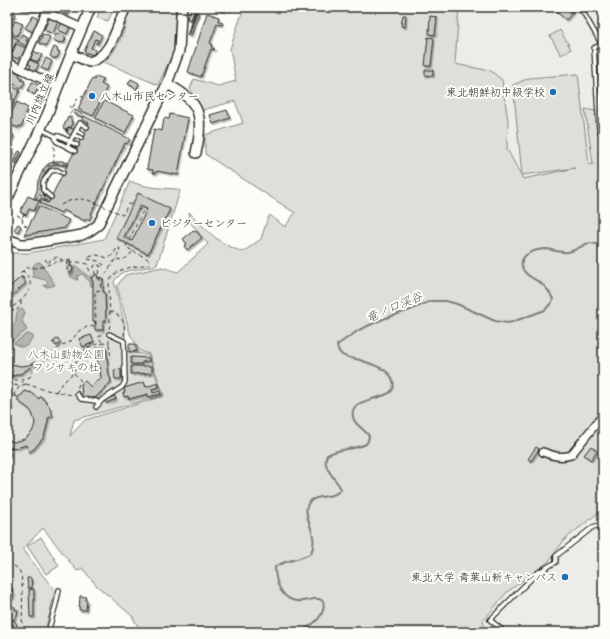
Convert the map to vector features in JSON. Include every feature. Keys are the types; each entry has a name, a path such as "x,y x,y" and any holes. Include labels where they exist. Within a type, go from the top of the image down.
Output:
{"street":[{"name":"川内旗立線","path":"7,198 40,129 91,7"},
{"path":"71,54 89,62 99,58 109,45 126,7"},
{"path":"7,239 21,244 38,243 82,235 94,229 101,220 167,84 179,51 182,7"},
{"path":"21,69 46,12 82,28"},
{"path":"7,72 9,63 58,88"},
{"path":"167,84 186,95 195,105 200,117 200,135 196,153"},
{"path":"543,452 553,456 564,457 571,455 603,415"}],"lane":[{"path":"576,7 583,12 602,45 594,48 598,130 603,129"},
{"path":"67,147 80,123 87,127"},
{"path":"40,129 77,145"},
{"path":"76,130 83,134"},
{"path":"74,135 81,138"},
{"path":"55,136 56,141 75,150"},
{"path":"51,198 43,190 43,182 51,171 57,170 63,173"},
{"path":"96,407 104,398 119,390 124,382 124,341 109,334"},
{"path":"77,394 81,399 96,401 99,404"},
{"path":"505,632 490,620 537,573 556,562 556,556 594,527 603,524"},
{"path":"48,632 59,590"},
{"path":"575,632 603,632"}],"path":[{"path":"76,120 69,116 80,96 83,97"},
{"path":"68,106 73,108"},
{"path":"67,133 70,126"},
{"path":"54,163 67,165"},
{"path":"39,193 49,202"},
{"path":"61,204 72,200 86,199 123,215 128,204 132,205"},
{"path":"129,240 143,211 138,209"},
{"path":"24,214 22,218 23,224 28,227"},
{"path":"17,215 22,218"},
{"path":"111,358 109,343 109,281 113,275 120,270 150,264 148,258 126,247 128,244"},
{"path":"96,275 94,266 97,264 102,267 104,266 98,261 89,260 88,257 97,255 108,258 113,254 116,248 119,247 120,250 111,268 101,280"},
{"path":"116,258 119,260 125,259 133,251"},
{"path":"48,264 54,257 58,257 69,263 78,262 87,264 92,277"},
{"path":"45,259 48,264"},
{"path":"28,277 25,280 20,274 28,267 44,267 48,264 63,261"},
{"path":"7,380 21,380 30,377 33,369 50,358 60,346 70,342 80,330 84,327 96,326 95,291 101,290 101,280 98,273 100,266"},
{"path":"7,310 21,300 29,291 30,279 23,271"},
{"path":"10,309 15,311 21,306 21,300"},
{"path":"110,312 114,312 123,319 124,341"},
{"path":"102,343 98,337 106,333 109,334"},
{"path":"56,392 63,381 76,368 76,360 84,349 102,343 109,343"},
{"path":"21,380 26,384 71,395 77,394 78,386 81,381 73,372"},
{"path":"7,386 20,386 26,384"},
{"path":"7,416 13,411 8,399 13,396 20,386"},
{"path":"7,393 18,397"},
{"path":"7,433 9,434 10,442"},
{"path":"7,463 10,458 11,447"},
{"path":"7,564 15,566 20,571 22,580 22,632 15,632"}],"shaded area":[{"name":"東北朝鮮初中級学校","path":"407,7 584,7 586,10 603,15 603,162 514,188 499,148 507,98 480,68 418,87"},
{"path":"17,102 32,110 20,134 7,128 7,122"},
{"path":"38,262 41,263 55,285 45,287 44,285 47,285 48,283 46,280 33,277 33,266"},
{"path":"75,266 91,278 93,286 91,286 90,282 82,274 77,276 78,280 70,276 70,273"},
{"path":"23,309 25,313 22,321 27,330 12,341 11,333 16,321 16,315"},
{"path":"27,334 33,336 28,345 21,347 14,343"},
{"name":"東北大学 青葉山新キャンパス","path":"602,509 603,632 486,632 483,621 507,592 548,562 565,539"}],"green space":[{"path":"101,7 115,7 108,21 97,18"},
{"path":"133,7 178,7 176,14 174,51 158,85 104,62 114,52 119,43 130,10"},
{"name":"八木山動物公園 フジサキの杜","path":"244,7 459,7 455,64 491,71 502,80 508,121 507,149 523,179 575,168 522,175 513,85 529,78 578,74 589,165 593,164 585,109 600,112 603,124 603,509 565,539 548,562 507,592 483,621 486,632 141,632 132,616 97,586 82,568 77,571 43,528 23,549 55,591 45,632 7,632 7,253 28,253 104,239 130,181 147,186 177,189 180,191 157,265 123,272 114,281 125,326 125,351 148,355 163,395 74,420 70,436 85,420 164,396 149,354 140,351 130,334 117,286 125,275 162,267 178,272 208,244 190,222 189,212 213,236 226,245 243,252 261,239 270,215 285,227 295,213 205,154 205,135 243,123 235,101 203,110 190,89 194,79 218,86 236,81 230,49"},
{"path":"560,30 571,49 561,55 550,36"},
{"path":"41,537 59,566 46,574 27,546"}],"building":[{"path":"11,7 15,15 9,27 7,26 7,8"},
{"path":"21,7 35,7 35,10 20,9"},
{"path":"64,7 72,7 68,15 62,12"},
{"path":"212,7 231,8 230,10 226,8 224,11"},
{"path":"559,7 567,7 573,12 566,20 556,11"},
{"path":"190,10 194,12 191,20 187,19"},
{"path":"196,12 188,36 187,35"},
{"path":"197,12 199,13 191,36 189,36"},
{"path":"207,13 219,17 218,21 223,23 222,25 217,24 210,43 212,44 211,47 215,49 211,49 201,77 188,72"},
{"path":"403,15 406,15 405,27 401,26"},
{"path":"33,16 39,19 33,32 25,28"},
{"path":"430,16 437,17 435,35 429,34"},
{"path":"49,18 58,21 53,34 44,30"},
{"path":"15,21 23,24 17,36 12,34 13,32 10,30"},
{"path":"62,22 71,25 67,34 58,30"},
{"path":"94,31 102,35 98,44 96,44 98,40 95,39 91,48 96,50 93,55 84,51"},
{"path":"57,33 66,37 64,43 53,40"},
{"path":"22,34 28,37 26,46 18,42"},
{"path":"43,34 50,37 46,46 39,43"},
{"path":"10,35 18,39 10,54 7,53 7,40"},
{"path":"428,37 434,38 431,66 425,66"},
{"path":"16,44 26,48 21,58 19,57 18,59 11,56"},
{"path":"54,47 60,52 55,59 50,56"},
{"path":"33,51 42,55 38,62 30,59"},
{"path":"46,58 52,61 48,71 41,68"},
{"path":"30,60 39,64 35,72 29,69 31,65 28,64"},
{"path":"425,70 433,70 433,76 425,75"},
{"path":"14,71 20,74 19,76 23,78 21,80 25,81 22,88 9,82"},
{"path":"96,76 104,79 101,84 107,87 93,116 78,109 92,79 94,80"},
{"path":"131,79 139,83 137,89 128,84"},
{"path":"32,82 41,86 35,95 28,91"},
{"path":"13,87 20,90 15,100 7,96 8,90 9,91"},
{"path":"7,98 15,102 12,107 7,105"},
{"path":"104,101 134,115 125,133 95,118"},
{"path":"17,102 28,108 25,114 27,115 21,127 19,126 18,128 12,125 10,129 7,128 7,122"},
{"path":"75,110 83,114 82,117 73,113"},
{"path":"227,110 230,118 213,124 210,115"},
{"path":"170,114 188,118 178,175 157,171 156,173 153,173 153,170 147,169 154,129 162,131 164,118 169,119"},
{"path":"84,116 130,139 127,144 125,143 89,220 86,218 85,221 63,210 61,213 40,203 41,200 48,203 89,123 82,120"},
{"path":"68,117 73,123 71,128 68,127 67,130 63,128"},
{"path":"68,127 75,130 72,136 66,132"},
{"path":"7,130 13,133 12,135 14,136 10,145 7,144"},
{"path":"7,147 14,150 8,162 7,161"},
{"path":"19,151 21,152 16,164 13,162"},
{"path":"56,161 68,163 66,166 57,164 51,166 47,170 42,179 40,189 44,196 50,200 48,203 41,198 39,201 34,198 37,191 38,181 44,168 48,164"},
{"name":"ビジターセンター","path":"138,193 170,209 148,254 116,238","holes":["140,206 147,209 132,241 124,237"]},
{"path":"28,196 39,201 34,211 29,209 26,215 20,212"},
{"path":"39,206 69,220 65,228 24,235"},
{"path":"18,224 21,226 18,232 14,230"},
{"path":"193,231 196,231 202,238 187,250 184,246 187,244 183,239"},
{"path":"70,259 70,267 72,266 73,269 71,273 67,270 68,260"},
{"path":"97,274 98,279 101,277 103,279 103,292 105,292 106,321 103,321 103,330 95,330 95,321 93,321 93,282 91,278"},
{"path":"21,277 26,283 7,300 7,289"},
{"path":"91,335 94,342 83,347 79,339"},
{"path":"58,338 61,343 56,346 54,342 52,343"},
{"path":"129,344 135,344 137,351 129,352"},
{"path":"106,347 111,382 95,398 82,397 81,384 85,381 91,387 98,379 101,379 96,348"},
{"path":"131,357 149,358 149,361 142,362 142,364 131,364"},
{"path":"35,362 22,373 13,376 7,375 7,363 21,366 29,365"},
{"path":"131,366 152,366 152,373 131,374"},
{"path":"121,369 121,379 115,379 114,370"},
{"path":"144,382 146,387 158,383 159,387 152,389 153,393 160,391 161,394 148,397 148,394 129,399 128,396 124,397 124,388"},
{"path":"24,391 32,393 39,399 41,396 49,406 53,416 48,418 44,437 34,449 29,452 26,445 17,448 9,447 8,451 7,440 14,442 25,439 32,432 34,427 35,422 32,413 18,401 18,397 23,394"},
{"path":"115,396 116,399 106,403 104,400"},
{"path":"591,446 597,451 591,460 584,455"},
{"path":"536,447 539,449 531,461 528,459"},
{"path":"27,578 31,578 32,588 28,588"},
{"path":"9,587 12,588 14,593 13,598 7,599 7,589"},
{"path":"34,589 34,617 30,617 29,590"},
{"path":"80,596 86,597 86,610 79,610"},
{"path":"11,606 15,607 15,610 18,610 17,615 11,622 14,626 14,632 8,632 11,628 7,622 7,608"},
{"path":"14,620 17,625 16,632 14,632 14,626 11,622"},
{"path":"63,629 71,629 71,632 59,632"}],"waterway":[{"name":"竜ノ口渓谷","path":"301,632 318,620 321,616 324,606 323,601 318,599 295,601 285,596 279,586 275,573 275,567 279,564 307,556 311,553 313,539 306,509 308,504 315,499 334,494 341,489 327,469 327,455 336,451 366,444 369,436 355,422 353,411 357,405 381,397 389,393 393,388 393,381 388,373 369,363 346,357 340,353 337,345 359,330 383,319 431,301 446,301 457,304 495,321 508,323 545,310 553,299 543,285 524,271 522,266 523,258 526,255 539,250 547,249 568,252 574,251 591,243 603,246"}],"place":[{"name":"東北朝鮮初中級学校","path":"553,92"},
{"name":"八木山市民センター","path":"92,96"},
{"name":"ビジターセンター","path":"152,223"},
{"name":"東北大学 青葉山新キャンパス","path":"565,577"}]}
